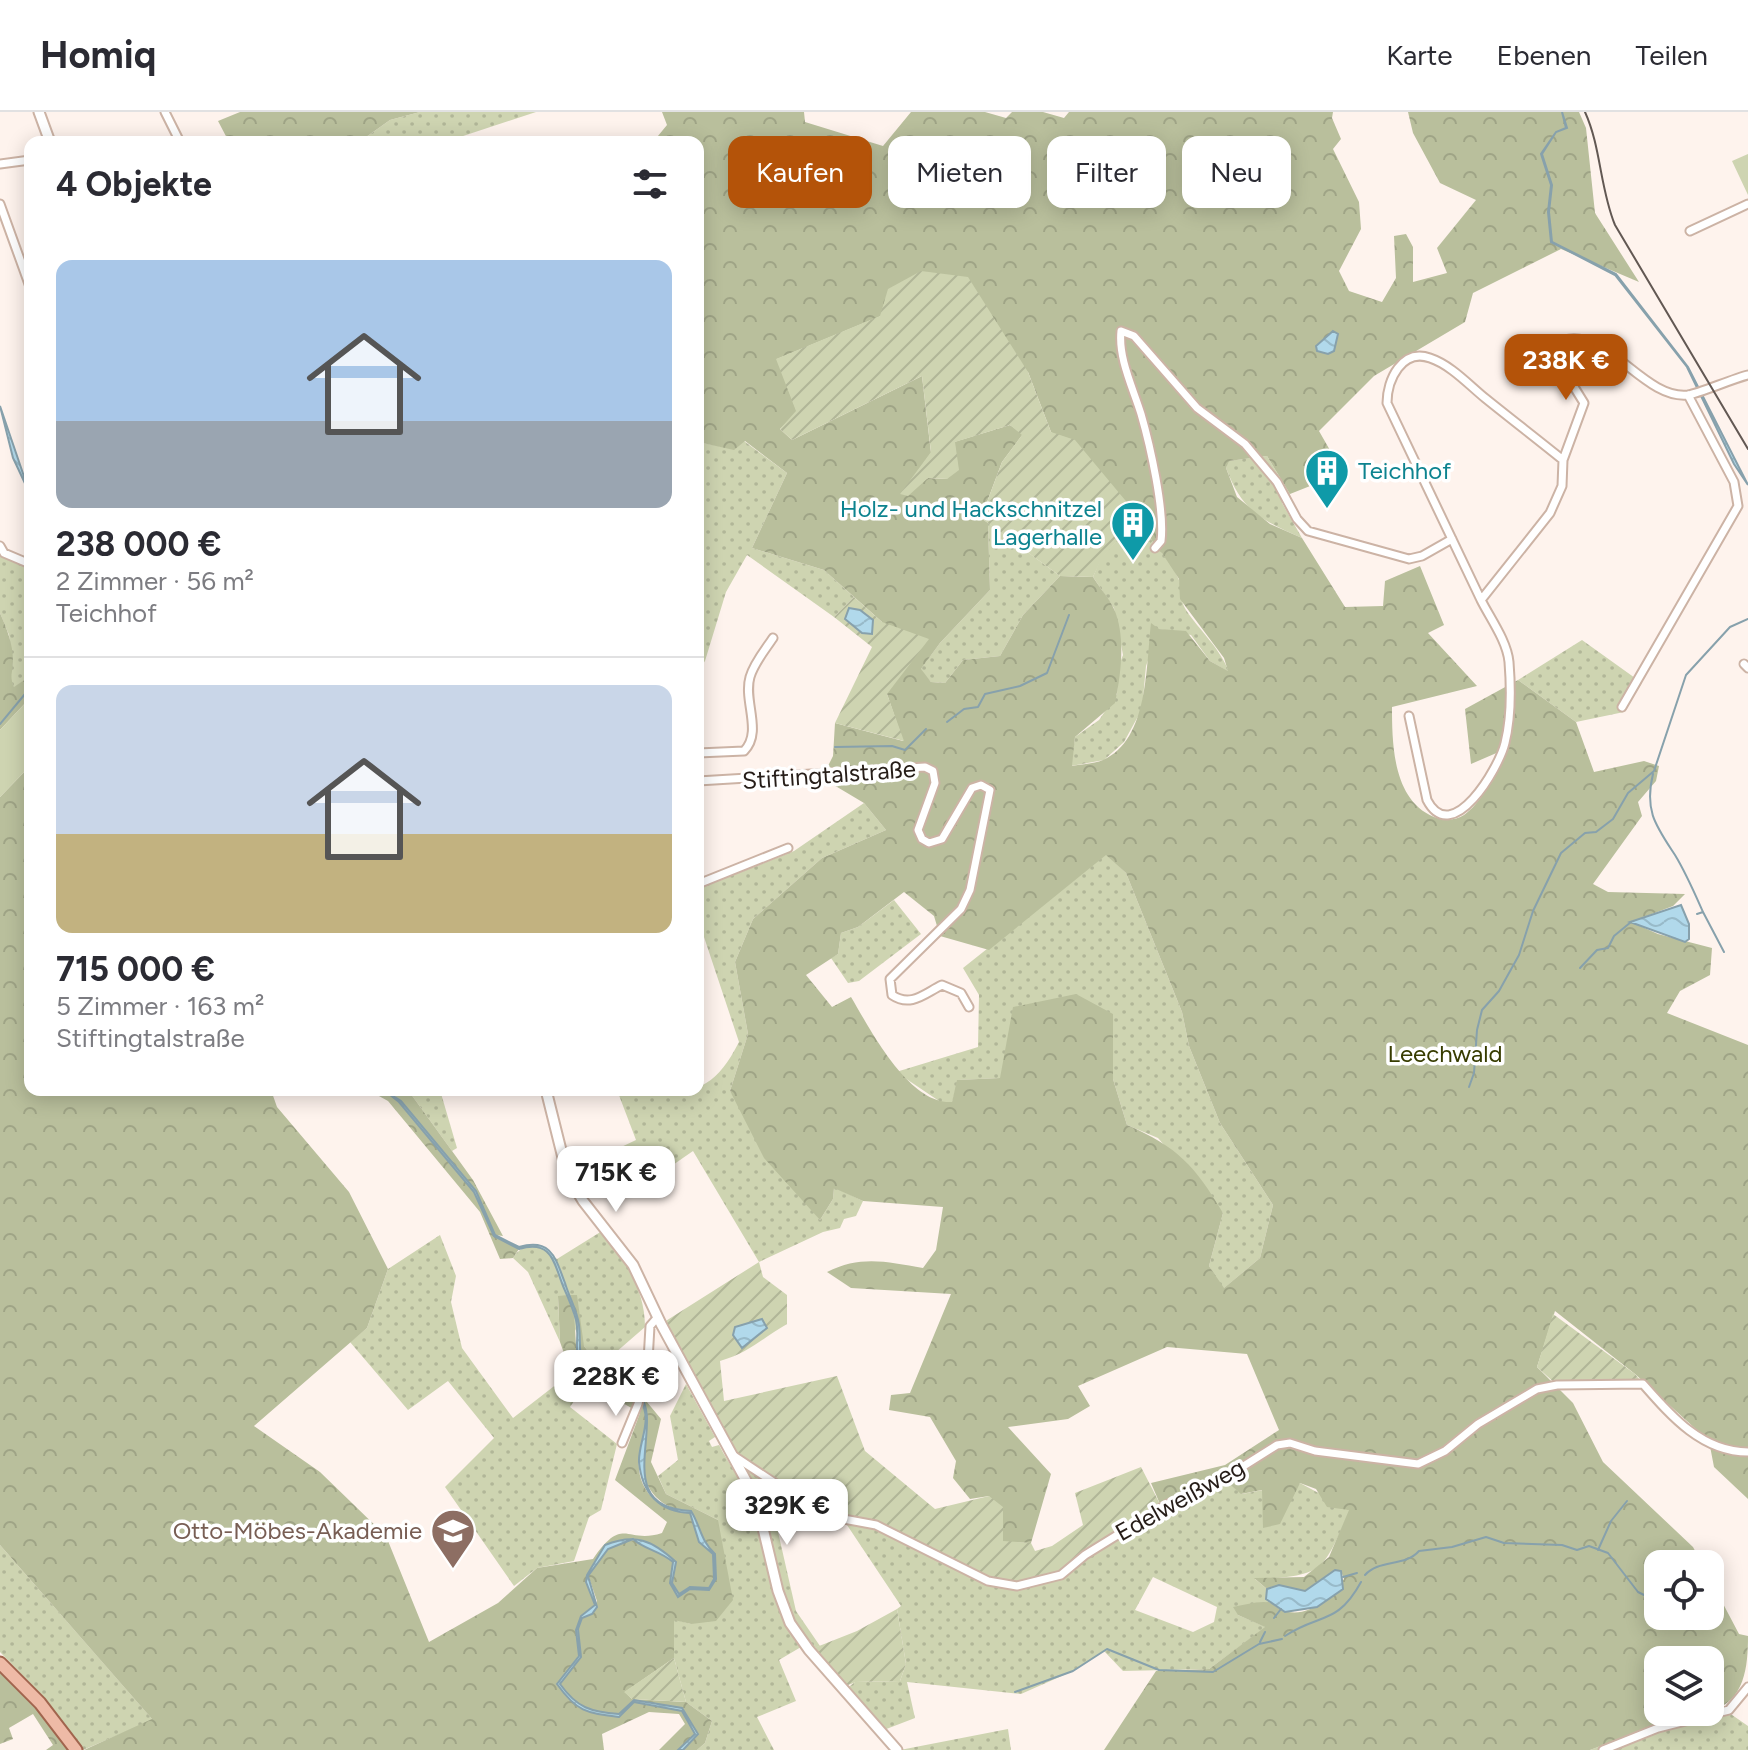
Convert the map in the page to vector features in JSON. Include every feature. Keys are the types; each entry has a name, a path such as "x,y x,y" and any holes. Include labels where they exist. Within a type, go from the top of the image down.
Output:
{"main road":[{"path":"0,1663 40,1703 76,1750"}],"street":[{"path":"39,112 48,136"},
{"path":"165,112 177,136"},
{"path":"0,164 24,161"},
{"path":"0,204 24,270"},
{"path":"1690,231 1748,204"},
{"path":"1155,548 1161,541 1162,516 1151,452 1123,355 1121,331 1134,336 1197,408 1245,444 1277,482 1297,519 1308,531 1409,559 1422,556 1452,539"},
{"path":"1481,600 1550,513 1562,486 1563,460 1584,403 1558,361 1555,349 1564,340 1587,339 1655,385 1691,393 1748,375"},
{"path":"1409,716 1427,800 1432,810 1445,816 1456,815 1466,809 1499,759 1507,729 1509,659 1387,403 1389,381 1400,365 1413,358 1427,357 1440,363 1563,460"},
{"path":"1622,707 1738,506 1734,482 1691,393"},
{"path":"0,546 4,553 24,561"},
{"name":"Stiftingtalstraße","path":"704,753 744,751 749,746 753,737 747,692 750,675 773,638"},
{"name":"Stiftingtalstraße","path":"704,781 925,767 933,771 935,783 918,830 929,843 942,839 972,788 981,785 990,790 970,890 961,909 890,979 892,995 898,999 917,999 942,985 961,993 969,1007"},
{"path":"704,882 788,848"},
{"path":"548,1096 567,1174 583,1201 625,1252 657,1318 761,1509 778,1591 790,1623 817,1659 897,1750"},
{"path":"622,1443 638,1404 648,1361 650,1326 657,1318"},
{"name":"Edelweißweg","path":"733,1456 811,1507 838,1518 876,1525 988,1581 1017,1586 1061,1575 1096,1548 1166,1505 1223,1479 1277,1445 1290,1443 1315,1451 1418,1464 1445,1451 1478,1424 1537,1389 1557,1385 1643,1384 1670,1414 1707,1443 1748,1452"},
{"path":"1603,1750 1658,1728 1729,1710 1748,1687"}],"green space":[{"path":"240,112 420,112 390,120 367,136 226,136 218,121"},
{"path":"420,112 536,112 463,136 367,136 390,120"},
{"name":"Leechwald","path":"662,112 804,112 805,122 850,136 728,136 728,208 872,208 872,143 883,146 888,140 888,208 1031,208 1031,136 891,136 911,112 985,112 1006,118 1012,112 1043,112 1064,118 1069,112 1333,112 1332,118 1341,139 1333,149 1359,202 1361,229 1339,271 1349,291 1382,302 1396,278 1394,236 1406,234 1413,247 1413,282 1447,273 1437,248 1476,200 1440,183 1413,133 1408,112 1579,112 1586,128 1595,213 1639,282 1561,249 1473,293 1465,322 1374,376 1319,431 1343,473 1290,494 1267,456 1229,461 1226,468 1237,497 1270,524 1302,538 1345,607 1383,606 1385,581 1420,566 1444,625 1428,633 1477,686 1392,707 1394,754 1398,770 1410,798 1420,809 1434,817 1453,819 1464,815 1478,802 1508,748 1471,764 1465,709 1518,680 1576,722 1594,772 1644,761 1659,766 1656,781 1638,802 1642,816 1593,884 1608,892 1685,894 1673,906 1631,922 1658,934 1712,948 1710,975 1680,991 1667,1013 1748,1045 1748,1499 1714,1467 1709,1441 1635,1374 1555,1311 1537,1367 1573,1403 1603,1462 1695,1550 1644,1550 1644,1630 1724,1630 1724,1606 1739,1634 1748,1636 1742,1681 1731,1700 1724,1705 1724,1646 1644,1646 1644,1726 1653,1726 1590,1750 1104,1750 1156,1671 1209,1669 1265,1627 1238,1615 1233,1607 1267,1602 1281,1610 1300,1612 1309,1610 1332,1593 1344,1579 1341,1571 1335,1570 1305,1591 1279,1585 1267,1589 1254,1578 1304,1577 1329,1557 1349,1510 1327,1507 1316,1489 1300,1483 1280,1524 1263,1528 1262,1490 1241,1494 1227,1482 1181,1494 1160,1504 1151,1483 1225,1465 1279,1430 1247,1354 1167,1347 1078,1386 1090,1406 1068,1419 1008,1427 1051,1474 1031,1543 1003,1542 989,1496 970,1499 953,1478 956,1461 930,1417 889,1410 891,1395 910,1393 951,1294 851,1288 827,1272 863,1262 923,1268 936,1250 943,1207 863,1201 834,1188 833,1199 820,1220 764,1158 730,1091 748,1034 735,962 753,919 822,858 886,830 864,803 822,778 833,756 835,723 903,741 887,694 882,622 824,570 752,548 787,473 745,441 734,450 704,443 704,136 658,136 667,125","holes":["881,316 1028,372 1051,432 1145,524 1155,548 1162,553 1179,579 1180,599 1224,658 1228,671 1210,661 1186,631 1159,629 1151,623 1146,679 1137,719 1129,736 1118,750 1103,760 1072,766 1075,737 1115,703 1120,668 1118,620 1110,601 1093,577 1060,576 1023,615 1000,656 963,660 945,683 931,682 921,669 940,643 990,590 988,523 981,518 1002,462 1023,434 1010,425 954,442 947,479 928,478 901,494 931,453 922,376 792,440 780,429 797,412 777,359","1106,855 1126,873 1182,1012 1189,1046 1220,1123 1273,1205 1260,1258 1224,1288 1209,1266 1223,1213 1184,1160 1160,1141 1127,1125 1113,1079 1113,1014 1076,994 1013,1007 1000,1078 957,1080 952,1102 936,1100 906,1079 892,1063 851,997 832,1007 806,975 838,954 841,933 858,927 904,892 934,916 940,936 989,950"]},
{"path":"1748,154 1748,195 1732,161"},
{"path":"921,271 968,277 1028,372 1051,432 1075,440 1145,524 1155,548 1139,530 1128,528 1102,558 1093,577 1060,576 981,518 1002,462 1022,435 1010,425 955,442 959,470 947,479 928,478 908,496 900,494 931,452 922,376 792,440 780,429 796,411 776,359 880,316 888,289"},
{"path":"744,441 787,473 752,548 824,570 854,597 834,617 747,555 726,592 704,662 704,443 734,449"},
{"path":"1267,456 1290,494 1282,503 1302,538 1275,526 1255,512 1232,483 1226,468 1228,461"},
{"path":"988,523 1060,576 1023,615 1000,656 963,660 945,683 931,682 920,670 940,643 990,590"},
{"path":"1128,528 1151,541 1170,564 1179,580 1186,610 1215,647 1229,672 1210,661 1191,635 1159,629 1146,666 1142,709 1124,742 1104,760 1071,766 1075,737 1099,720 1117,694 1118,668 1123,655 1114,608 1093,577 1101,558"},
{"path":"0,556 24,563 24,680 14,688 9,676 13,663 9,635 0,613"},
{"path":"854,597 882,622 929,639 887,694 904,741 835,723 872,647 834,617"},
{"path":"0,613 12,649 11,677 14,687 24,680 24,704 0,730"},
{"path":"1582,640 1642,683 1624,712 1576,722 1518,680"},
{"path":"24,704 24,772 0,797 0,730"},
{"path":"24,772 24,1096 273,1096 277,1107 349,1192 388,1269 367,1328 254,1426 320,1472 386,1536 429,1642 498,1603 537,1568 593,1559 603,1545 619,1534 650,1536 662,1533 667,1522 615,1480 640,1413 571,1373 560,1342 558,1296 568,1295 571,1304 581,1369 645,1403 638,1393 583,1368 575,1313 570,1295 577,1295 584,1346 606,1374 637,1390 661,1419 651,1462 666,1494 718,1520 733,1600 716,1621 691,1624 674,1620 674,1658 625,1692 632,1699 686,1702 712,1721 705,1743 697,1750 683,1750 698,1734 682,1708 634,1700 619,1714 600,1712 579,1704 560,1684 581,1657 578,1629 582,1618 592,1614 597,1601 588,1575 608,1549 629,1541 605,1545 587,1575 595,1605 581,1616 576,1629 579,1655 558,1684 571,1701 590,1712 619,1716 634,1702 682,1711 695,1734 678,1750 659,1750 685,1724 679,1714 649,1712 602,1734 604,1750 84,1750 152,1719 0,1545 0,797","holes":["646,1428 642,1457 643,1472 650,1490 663,1503 691,1512 703,1539 715,1554 716,1579 709,1590 690,1589 678,1597 670,1583 673,1562 635,1540 659,1548 676,1562 672,1583 678,1594 690,1587 708,1588 714,1579 713,1554 699,1542 690,1513 669,1509 646,1490 639,1470"]},
{"path":"864,803 886,830 822,858 753,919 735,962 748,1034 730,1091 820,1220 833,1199 834,1187 863,1201 856,1216 844,1219 840,1228 823,1232 759,1262 693,1151 621,1201 598,1158 636,1140 619,1096 704,1096 704,1084 727,1062 739,1042 704,937 704,887 794,851"},
{"path":"1106,854 1126,873 1182,1012 1189,1046 1220,1123 1273,1205 1260,1258 1223,1289 1209,1266 1223,1213 1158,1138 1127,1125 1113,1079 1113,1014 1000,1078 958,1080 952,1103 942,1103 896,1072 978,1047 979,995 963,968"},
{"path":"894,900 921,934 859,981 848,983 831,958 838,954 841,933 858,927"},
{"path":"379,1096 392,1096 399,1102 474,1192 494,1236 519,1249 513,1258 500,1259 480,1212 388,1101"},
{"path":"395,1096 412,1096 473,1180 503,1236 495,1235 476,1191"},
{"path":"412,1096 442,1096 457,1148 452,1151"},
{"path":"602,1231 632,1276 642,1300 645,1327 600,1366 584,1346 558,1297 560,1342 528,1272 513,1258 523,1248 534,1246 557,1259"},
{"path":"440,1235 456,1276 451,1302 462,1348 513,1418 571,1373 588,1381 570,1407 617,1444 601,1510 589,1517 574,1561 537,1568 514,1586 445,1487 494,1438 448,1381 408,1410 350,1342 367,1328 388,1269"},
{"path":"759,1262 763,1277 787,1295 787,1324 747,1350 720,1361 724,1401 837,1376 865,1451 935,1509 989,1496 1003,1507 1003,1541 1031,1543 1035,1551 1052,1546 1083,1525 1075,1493 1141,1467 1160,1504 1059,1572 1016,1584 995,1580 881,1524 847,1525 777,1492 779,1484 733,1456 661,1324"},
{"path":"1553,1314 1635,1374 1643,1384 1557,1385 1537,1367"},
{"path":"686,1384 715,1437 709,1441 712,1447 719,1445 751,1501 775,1599 790,1632 801,1647 779,1660 796,1701 757,1717 774,1750 697,1750 705,1743 712,1721 686,1702 674,1658 673,1619 691,1624 718,1520 666,1494 658,1476 678,1460 670,1416"},
{"path":"738,1455 780,1484 771,1501 796,1611 820,1646 809,1650 790,1623 769,1538"},
{"path":"1227,1482 1242,1494 1263,1490 1263,1527 1300,1483 1350,1510 1333,1547 1318,1567 1295,1576 1255,1579 1267,1589 1270,1603 1255,1604 1238,1615 1266,1627 1209,1669 1123,1671 1104,1651 1073,1671 1021,1694 907,1682 915,1718 876,1733 841,1693 855,1682 900,1681 906,1664 897,1609 901,1606 847,1525 881,1524 995,1580 1059,1572 1160,1504","holes":["1153,1577 1217,1607 1214,1622 1193,1632 1135,1610"]},
{"path":"0,1545 153,1720 83,1750 28,1681 0,1652"},
{"path":"897,1609 906,1664 900,1681 856,1682 843,1687 809,1650 857,1631"},
{"path":"674,1658 686,1702 632,1699 624,1692"},
{"path":"0,1673 37,1708 68,1750 46,1750 53,1745 33,1714 9,1728 13,1739 0,1744"},
{"path":"1724,1709 1748,1726 1748,1750 1590,1750 1653,1726 1724,1726"},
{"path":"1008,1729 1011,1750 900,1750"}],"water":[{"path":"1556,132 1542,154 1552,185 1549,212 1552,242 1616,274 1688,367 1748,485 1734,464 1687,367 1615,275 1551,242 1548,212 1551,185 1541,154"},
{"path":"1333,331 1338,334 1334,351 1328,354 1317,351 1316,346"},
{"path":"0,406 24,481 13,458"},
{"path":"849,608 860,610 873,620 872,634 862,633 845,619"},
{"path":"1681,905 1689,924 1689,939 1685,942 1630,922"},
{"path":"392,1096 401,1101 476,1191 495,1235 519,1247 539,1245 555,1259 578,1319 583,1368 620,1383 639,1395 646,1408 647,1424 644,1462 652,1495 666,1506 691,1511 706,1544 715,1554 716,1579 709,1590 690,1589 678,1597 670,1583 673,1562 633,1539 659,1548 676,1562 672,1583 679,1594 690,1587 709,1588 714,1579 713,1554 699,1542 690,1513 661,1505 654,1499 644,1483 639,1455 646,1416 641,1402 630,1391 581,1369 577,1354 576,1320 550,1255 539,1247 519,1249 494,1236 474,1192"},
{"path":"762,1319 767,1328 742,1348 733,1335 735,1327"},
{"path":"632,1539 608,1549 588,1576 597,1607 592,1614 582,1618 578,1629 581,1657 560,1684 579,1704 600,1712 619,1714 634,1700 682,1708 698,1734 683,1750 678,1750 695,1734 682,1711 634,1702 619,1717 598,1714 577,1706 557,1684 579,1656 576,1630 581,1616 595,1605 586,1582 587,1575 605,1545"},
{"path":"1335,1570 1341,1571 1343,1589 1317,1607 1285,1612 1266,1599 1267,1589 1279,1585 1305,1591"}],"waterway":[{"path":"947,722 964,709 978,707 985,694 1020,686 1047,673 1069,615"},
{"path":"1469,1087 1474,1073 1477,1030 1482,1010 1499,991 1519,955 1533,911 1561,853 1585,833 1596,832 1613,819 1628,793 1654,771 1686,675 1730,627 1748,619"},
{"path":"0,724 24,695"},
{"path":"835,747 892,746 905,750 926,729"},
{"path":"1653,774 1650,798 1654,818 1697,898 1703,912 1697,914"},
{"path":"1703,912 1724,952"},
{"path":"1580,968 1597,950 1608,948 1614,936 1631,922"},
{"path":"1598,1550 1611,1521 1627,1501"},
{"path":"1365,1575 1377,1567 1407,1559 1419,1551 1452,1547 1486,1537 1504,1543 1562,1545 1577,1550 1589,1546 1608,1553 1638,1592 1644,1595"},
{"path":"1343,1577 1357,1573"},
{"path":"1285,1636 1344,1606 1361,1582"},
{"path":"1274,1618 1281,1609"},
{"path":"1260,1642 1265,1632"},
{"path":"1015,1692 1073,1671 1107,1649 1159,1670 1213,1672 1259,1644 1282,1639"}],"tram line":[{"path":"1585,112 1615,225 1748,449"}],"place":[{"name":"Teichhof","path":"1327,510"},
{"name":"Holz- und Hackschnitzel Lagerhalle","path":"1133,562"},
{"name":"Otto-Möbes-Akademie","path":"453,1570"}]}
